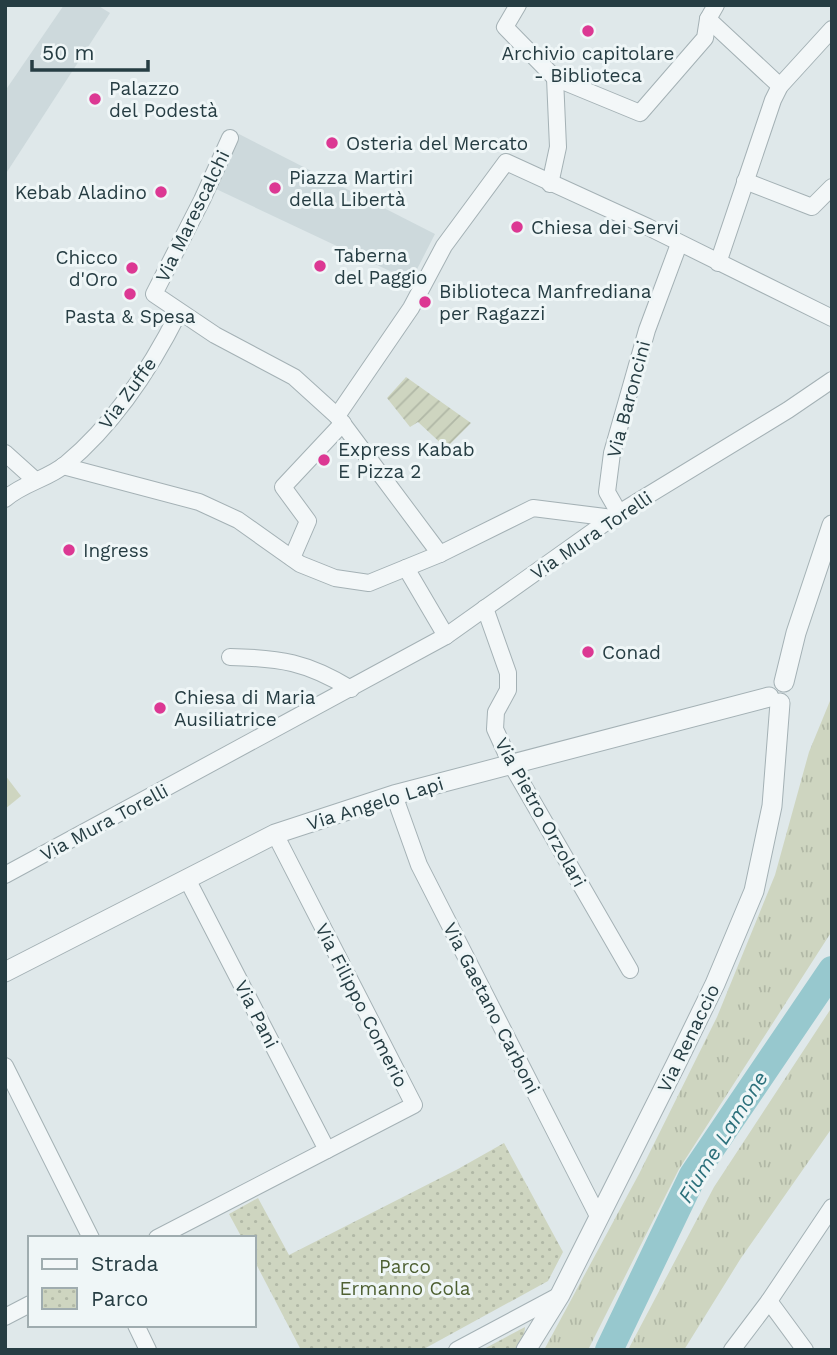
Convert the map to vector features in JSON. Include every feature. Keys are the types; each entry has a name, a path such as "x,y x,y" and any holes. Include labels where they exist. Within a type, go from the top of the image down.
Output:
{"street":[{"path":"518,5 505,27 555,78 640,113 705,38 712,12"},
{"path":"712,12 780,86"},
{"path":"718,263 773,100 780,86 832,29"},
{"path":"550,184 558,147 555,78"},
{"name":"Via Marescalchi","path":"179,312 154,294 230,138"},
{"path":"292,558 308,521 283,487 340,420 411,307 444,246 506,162 648,227 831,318"},
{"path":"745,181 812,207 832,187"},
{"name":"Via Baroncini","path":"616,516 607,492 612,453 647,330 679,244"},
{"path":"179,312 215,335 293,377 340,420 440,554"},
{"name":"Via Zuffe","path":"5,499 34,480 63,466 87,445 139,383 179,312"},
{"name":"Via Mura Torelli","path":"5,875 446,636 616,516 832,380"},
{"path":"5,453 34,480"},
{"path":"63,466 199,502 238,520 300,564 335,578 369,583 440,554 533,508 616,516"},
{"path":"775,700 770,686 776,681 783,682 832,524"},
{"path":"406,568 446,636"},
{"name":"Via Pietro Orzolari","path":"485,608 508,673 508,690 496,712 495,729 511,764 630,970"},
{"path":"230,657 284,660 334,678 351,689"},
{"name":"Via Angelo Lapi","path":"5,972 275,834 394,795 775,700"},
{"name":"Via Renaccio","path":"526,1350 560,1295 715,984 754,891 772,806 775,700"},
{"name":"Via Gaetano Carboni","path":"394,795 419,865 598,1216"},
{"name":"Via Filippo Comerio","path":"162,1236 414,1105 275,834"},
{"name":"Via Pani","path":"187,879 327,1150"},
{"path":"5,1066 90,1236"},
{"path":"732,1350 831,1210"},
{"path":"457,1350 560,1295"},
{"path":"769,1301 805,1350"},
{"path":"5,1317 28,1305"},
{"path":"137,1327 149,1350"}],"shaded area":[{"path":"64,5 97,5 110,13 5,175 5,91"},
{"name":"Piazza Martiri della Libertà","path":"239,134 435,234 411,281 214,188"}],"green space":[{"path":"406,377 471,423 446,448 418,422 410,427 387,398"},
{"path":"832,696 832,931 679,1169 588,1350 544,1350 639,1174 717,1017 775,875 809,752"},
{"path":"5,775 21,796 5,809"},
{"path":"832,1007 832,1128 741,1258 684,1350 628,1350 714,1187"},
{"name":"Parco Ermanno Cola","path":"504,1143 563,1252 548,1281 422,1350 301,1350 256,1264 256,1236 241,1236 229,1214 258,1198 289,1255"},
{"path":"525,1327 524,1337 515,1350 482,1350"}],"waterway":[{"name":"Fiume Lamone","path":"609,1350 693,1175 832,970"}],"place":[{"name":"Archivio capitolare - Biblioteca","path":"588,31"},
{"name":"Palazzo del Podestà","path":"95,99"},
{"name":"Osteria del Mercato","path":"332,143"},
{"name":"Piazza Martiri della Libertà","path":"275,188"},
{"name":"Kebab Aladino","path":"161,192"},
{"name":"Chiesa dei Servi","path":"517,227"},
{"name":"Taberna del Paggio","path":"320,266"},
{"name":"Chicco d'Oro","path":"132,268"},
{"name":"Pasta & Spesa","path":"130,294"},
{"name":"Biblioteca Manfrediana per Ragazzi","path":"425,302"},
{"name":"Express Kabab E Pizza 2","path":"324,460"},
{"name":"Ingress","path":"69,550"},
{"name":"Conad","path":"588,652"},
{"name":"Chiesa di Maria Ausiliatrice","path":"160,708"}]}
